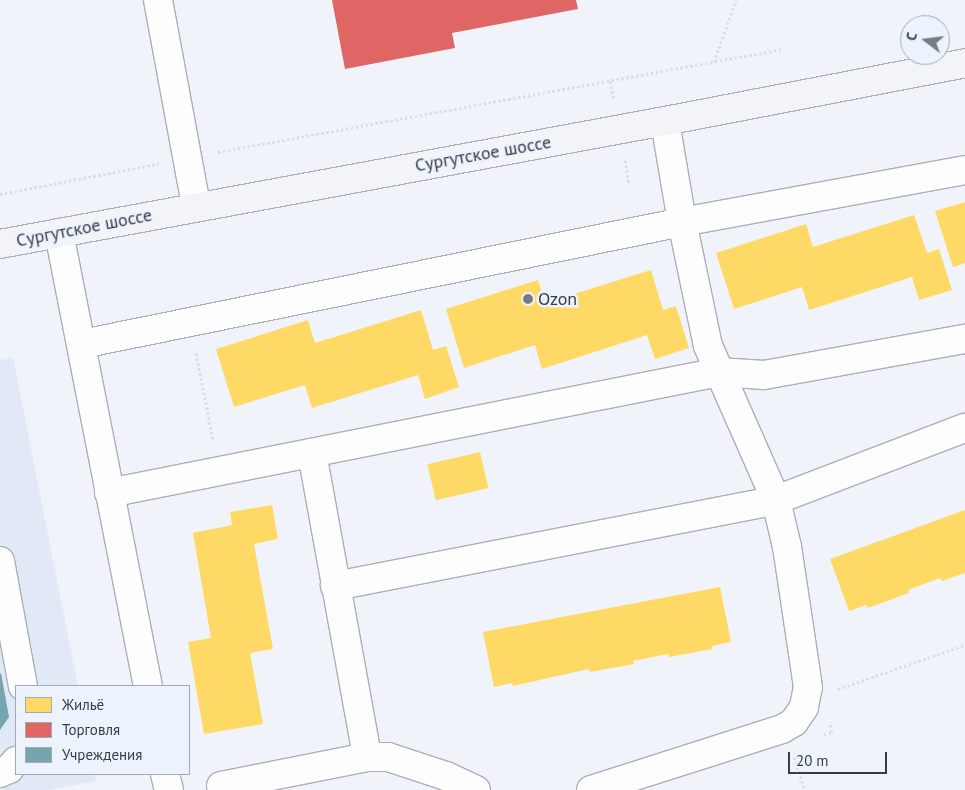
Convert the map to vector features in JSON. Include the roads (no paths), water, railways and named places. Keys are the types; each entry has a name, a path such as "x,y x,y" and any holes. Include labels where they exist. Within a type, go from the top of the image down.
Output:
{"main road":[{"name":"Сургутское шоссе","path":"0,244 196,206 665,121 965,63"}],"lane":[{"path":"158,0 196,206"},
{"path":"591,790 782,729 794,722 804,707 808,687 787,547 776,500 708,346 682,222 665,121"},
{"path":"82,344 682,222 965,170"},
{"path":"59,233 148,685"},
{"path":"109,494 719,372 764,376 965,339"},
{"path":"335,586 776,500 965,428"},
{"path":"312,453 366,757"},
{"path":"0,560 23,685"},
{"path":"215,789 366,757 388,757 405,761 443,783 476,790"},
{"path":"0,773 9,769 15,762"},
{"path":"165,775 169,790"}],"place":[{"name":"Ozon","path":"528,299"}]}
